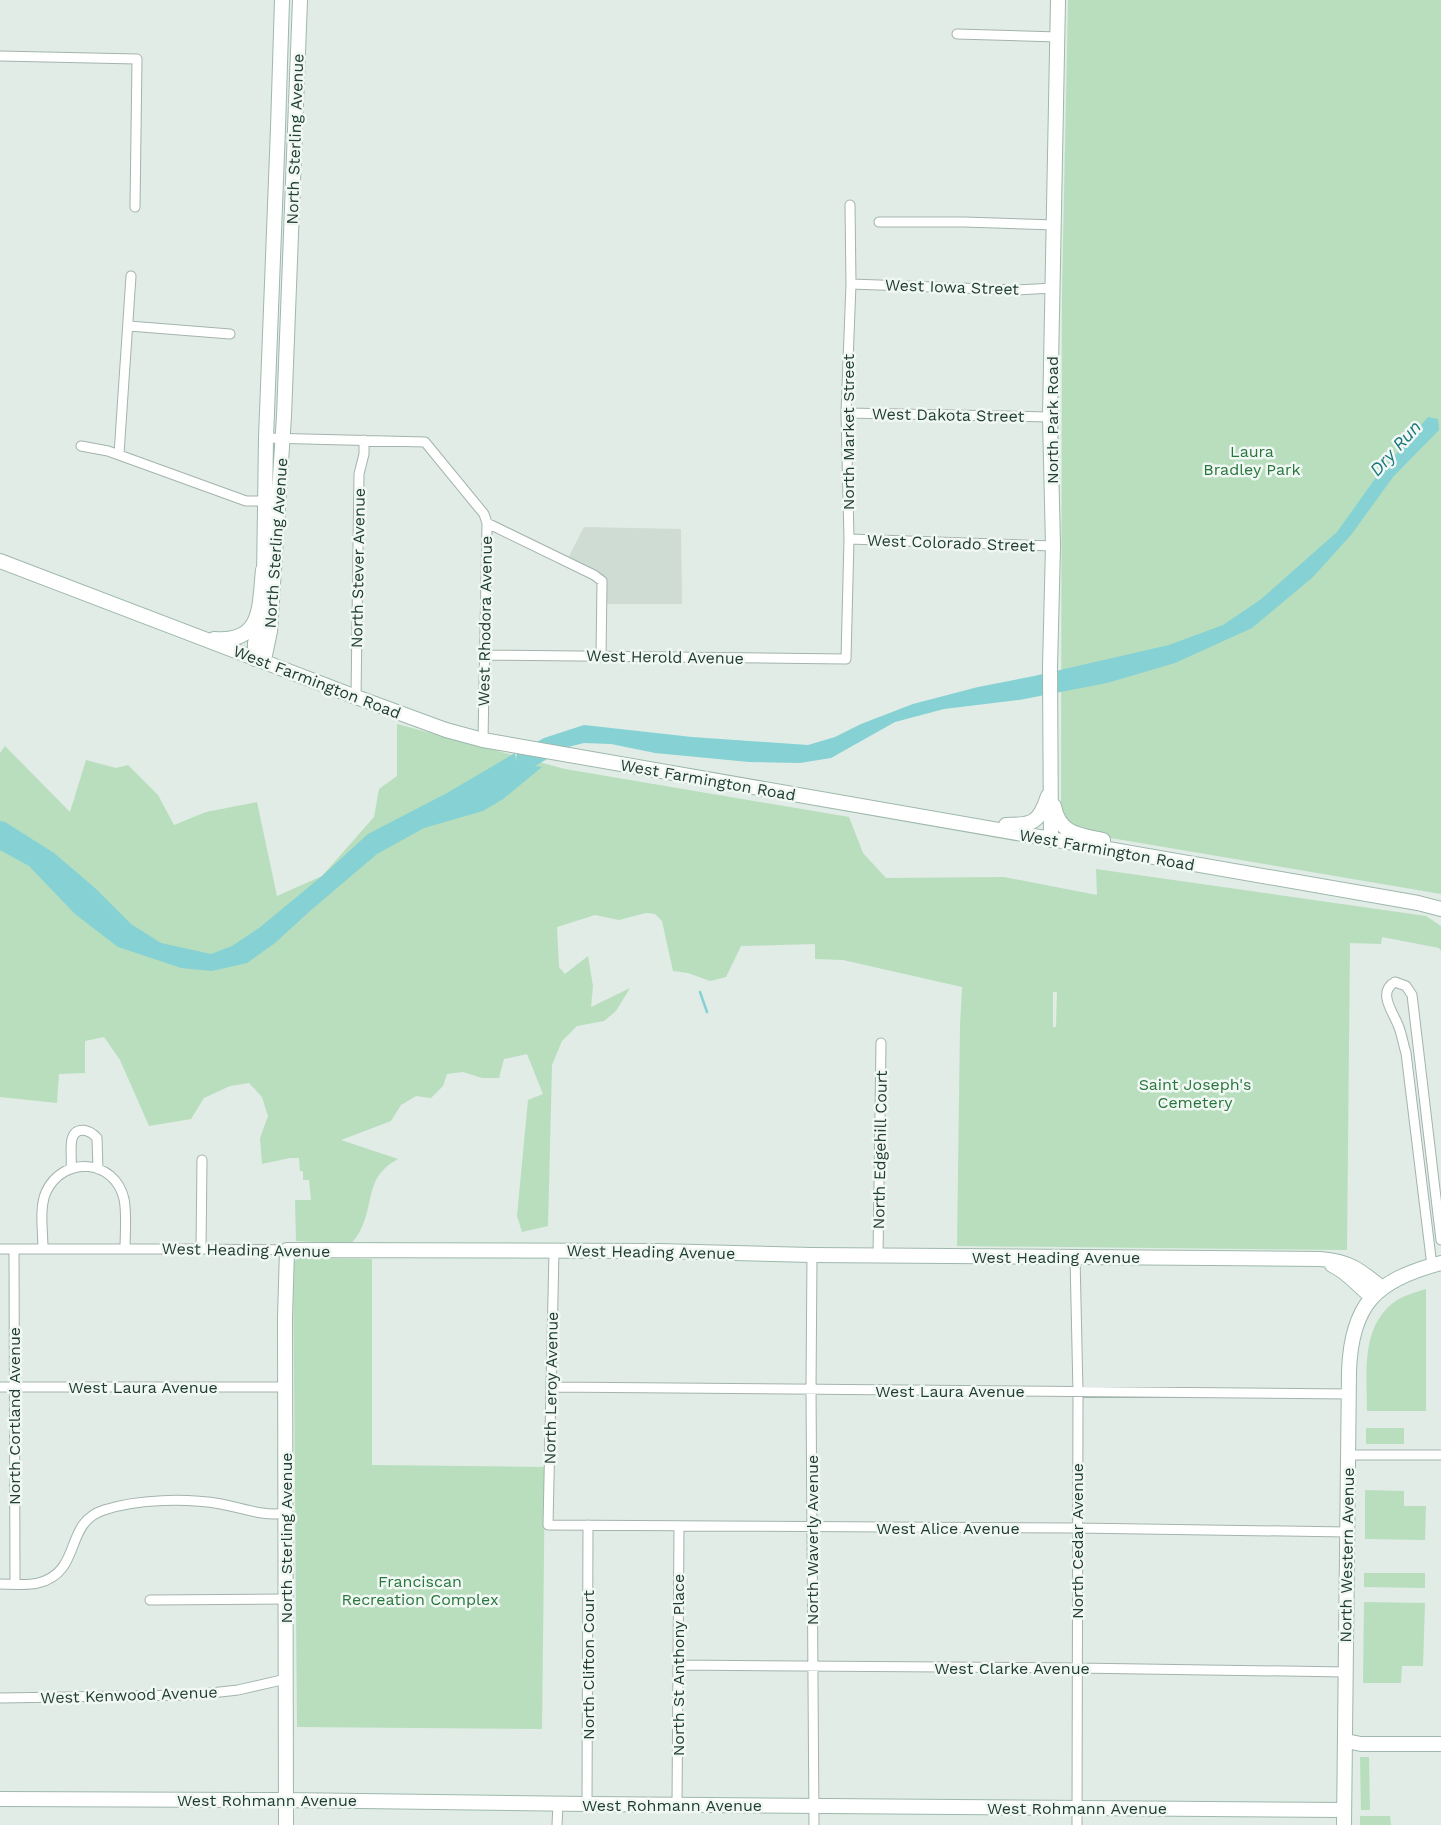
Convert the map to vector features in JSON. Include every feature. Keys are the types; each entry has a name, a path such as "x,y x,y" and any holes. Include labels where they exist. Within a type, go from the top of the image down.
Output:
{"street":[{"name":"North Sterling Avenue","path":"282,0 266,438 272,501 269,639 265,655 255,659 255,643 262,615 265,554 272,501 283,439 300,0"},
{"name":"North Park Road","path":"1051,840 1050,667 1053,546 1050,416 1054,288 1058,0"},
{"path":"957,34 1058,37"},
{"path":"0,56 137,59 134,207"},
{"name":"North Market Street","path":"846,659 849,540 846,413 851,284 850,204"},
{"path":"879,222 1055,225"},
{"path":"119,454 132,276"},
{"name":"West Iowa Street","path":"851,284 1015,290 1054,288"},
{"path":"129,326 230,334"},
{"name":"West Dakota Street","path":"846,413 1050,416"},
{"name":"West Rhodora Avenue","path":"266,438 425,442 484,514 487,524 483,740"},
{"name":"North Stever Avenue","path":"356,697 359,474 364,454 364,440"},
{"path":"81,446 119,454 246,501 272,501"},
{"path":"487,524 602,581 601,657"},
{"name":"West Colorado Street","path":"849,540 1053,546"},
{"path":"186,633 204,638 228,640 249,631 258,615 265,554"},
{"name":"West Farmington Road","path":"0,561 356,697 446,730 483,740 1212,868 1418,902 1441,909"},
{"name":"West Herold Avenue","path":"485,655 846,659"},
{"path":"968,825 1026,825 1038,818 1050,791"},
{"path":"1050,791 1055,813 1063,827 1072,833 1157,850 1212,868"},
{"path":"1377,1293 1396,1278 1437,1265 1406,1053 1387,997 1389,987 1396,982 1406,986 1412,995 1441,1240"},
{"name":"North Edgehill Court","path":"878,1256 881,1043"},
{"path":"72,1167 72,1138 76,1133 86,1130 92,1131 98,1138 98,1169"},
{"path":"201,1249 202,1160"},
{"path":"43,1249 43,1205 46,1192 54,1180 72,1167 84,1165 98,1169 119,1186 124,1199 125,1249"},
{"name":"West Heading Avenue","path":"0,1249 554,1251 1302,1260 1322,1262 1338,1268 1377,1293"},
{"name":"North Cortland Avenue","path":"14,1249 15,1584"},
{"name":"North Sterling Avenue","path":"286,1825 285,1387 287,1250"},
{"name":"North Leroy Avenue","path":"548,1525 554,1251"},
{"name":"North Waverly Avenue","path":"812,1255 814,1825"},
{"name":"North Cedar Avenue","path":"1075,1258 1078,1392 1077,1825"},
{"name":"North Western Avenue","path":"1344,1825 1349,1362 1352,1336 1360,1315 1377,1293"},
{"name":"West Laura Avenue","path":"0,1387 285,1387"},
{"name":"West Laura Avenue","path":"551,1387 1349,1394"},
{"path":"1348,1455 1441,1455"},
{"path":"0,1584 38,1583 56,1574 67,1563 80,1528 90,1518 102,1510 126,1504 169,1500 219,1504 275,1515 285,1513"},
{"name":"West Alice Avenue","path":"548,1525 1077,1528 1347,1532"},
{"name":"North Clifton Court","path":"587,1804 588,1525"},
{"name":"North St Anthony Place","path":"677,1805 679,1526"},
{"path":"150,1600 286,1599"},
{"name":"West Clarke Avenue","path":"678,1665 1346,1672"},
{"name":"West Kenwood Avenue","path":"0,1698 193,1695 238,1690 286,1679"},
{"path":"1346,1741 1361,1744 1441,1744"},
{"name":"West Rohmann Avenue","path":"0,1799 1344,1810"},
{"path":"558,1804 558,1825"}],"shaded area":[{"path":"584,527 681,529 682,604 602,604 601,581 566,562"}],"green space":[{"name":"Laura Bradley Park","path":"1068,0 1441,0 1441,894 1075,832 1061,816 1062,292"},
{"name":"Saint Joseph's Cemetery","path":"397,724 565,769 849,817 863,853 886,878 1004,877 1097,895 1096,869 1426,916 1441,926 1441,951 1439,948 1382,937 1381,944 1350,943 1347,1250 957,1246 962,987 843,960 815,959 815,944 741,946 726,977 710,981 688,973 673,971 662,921 655,914 646,913 619,920 595,915 557,927 559,967 565,974 588,956 593,986 591,1007 630,988 616,1011 604,1021 577,1026 562,1041 552,1065 548,1226 522,1232 517,1216 528,1100 543,1094 527,1054 504,1059 499,1078 482,1078 463,1072 447,1074 443,1086 431,1098 416,1096 401,1105 391,1121 341,1140 398,1159 387,1166 375,1182 365,1221 351,1244 296,1241 295,1200 311,1200 309,1180 303,1180 303,1171 300,1171 299,1158 262,1164 260,1138 268,1116 262,1097 249,1083 230,1086 204,1098 191,1119 149,1126 120,1060 104,1037 85,1041 85,1073 59,1074 57,1103 0,1097 0,753 5,746 70,812 86,760 116,768 128,765 158,795 174,825 206,812 257,802 277,896 322,876 374,817 379,789 397,776","holes":["1053,992 1057,992 1056,1027 1053,1027"]},
{"name":"Franciscan Recreation Complex","path":"299,1258 372,1259 372,1465 545,1467 542,1729 297,1727 293,1262"},
{"path":"1426,1289 1426,1411 1367,1411 1368,1351 1371,1336 1377,1323 1385,1310 1397,1300"},
{"path":"1366,1428 1404,1428 1404,1444 1366,1444"},
{"path":"1365,1490 1404,1491 1404,1506 1426,1506 1425,1540 1365,1539"},
{"path":"1364,1573 1425,1573 1425,1588 1364,1587"},
{"path":"1364,1602 1425,1603 1423,1666 1402,1666 1401,1683 1363,1683"},
{"path":"1360,1757 1369,1757 1370,1810 1361,1810"},
{"path":"1360,1816 1390,1816 1391,1825 1360,1825"}],"water":[{"path":"1428,417 1438,419 1439,430 1393,477 1351,535 1313,577 1252,628 1175,663 1107,683 1019,700 944,709 895,722 831,758 800,763 749,762 655,753 611,744 584,743 568,747 535,766 542,767 503,799 483,811 424,828 377,854 275,943 247,963 212,971 181,968 118,947 75,914 29,866 0,850 0,821 5,822 54,853 95,888 131,924 161,943 211,954 232,946 259,928 322,876 368,834 447,793 515,753 516,762 517,753 544,738 584,725 692,737 808,745 835,737 861,724 913,704 978,687 1169,645 1223,625 1260,600 1337,532 1377,476"}],"waterway":[{"path":"700,992 707,1012"}],"water label":[{"name":"Dry Run","path":"1395,448"}]}
